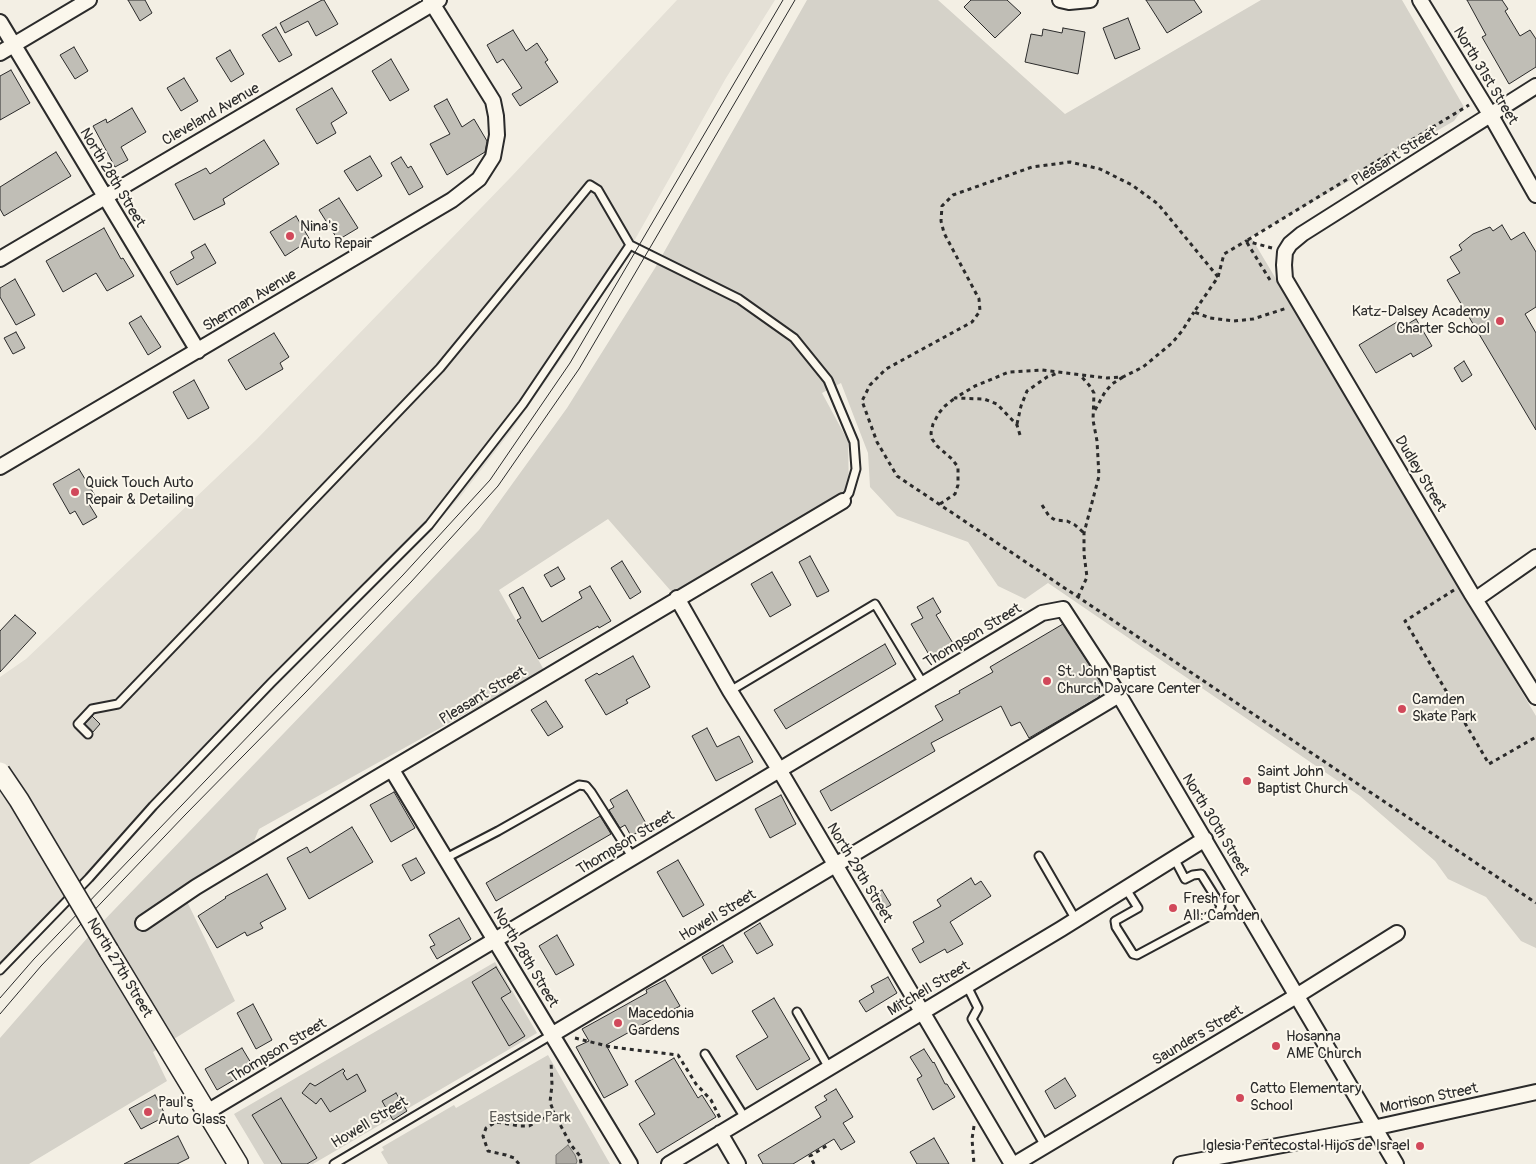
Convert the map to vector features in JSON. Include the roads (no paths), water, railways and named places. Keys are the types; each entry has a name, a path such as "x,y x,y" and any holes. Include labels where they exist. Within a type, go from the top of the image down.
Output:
{"main road":[{"name":"North 27th Street","path":"0,772 238,1164"}],"street":[{"path":"0,53 89,0"},
{"path":"1060,0 1069,2 1090,0"},
{"name":"North 31st Street","path":"1420,0 1490,114 1536,195"},
{"name":"Sherman Avenue","path":"0,467 452,200 479,179 493,157 497,135 493,101 434,1"},
{"name":"Cleveland Avenue","path":"0,259 434,1"},
{"name":"North 28th Street","path":"0,22 198,351"},
{"name":"Pleasant Street","path":"1284,258 1290,244 1302,234 1452,141 1490,114 1536,86"},
{"name":"Dudley Street","path":"1284,258 1286,279 1471,593 1536,697"},
{"name":"Pleasant Street","path":"143,923 196,887 677,598 843,501"},
{"path":"1476,599 1536,557"},
{"name":"North 29th Street","path":"677,598 730,691 780,771 1014,1164"},
{"name":"Thompson Street","path":"207,1112 1042,613 1063,609"},
{"name":"North 30th Street","path":"1063,609 1119,695 1298,995 1396,1164"},
{"name":"Howell Street","path":"553,1034 1119,695"},
{"name":"North 28th Street","path":"392,770 630,1164"},
{"name":"Mitchell Street","path":"669,1164 1076,920 1204,839"},
{"name":"Saunders Street","path":"1014,1164 1298,995 1397,933"},
{"name":"Morrison Street","path":"1182,1164 1374,1128 1536,1092"},
{"path":"720,1133 738,1164"}],"lane":[{"path":"88,734 78,724 92,709 118,704 440,368 590,185 598,190 630,245 738,299 794,338 828,380 854,442 856,469 848,493 843,501"},
{"path":"0,970 258,697 429,525 523,404 630,245"},
{"path":"730,691 875,604 924,685"},
{"path":"446,858 579,785 586,786 591,792 633,858"},
{"path":"1039,856 1076,920"},
{"path":"1126,888 1138,908 1115,921 1116,927 1133,954 1137,956 1218,911 1221,906 1201,874 1185,879 1174,858"},
{"path":"967,986 978,1008 972,1019 1045,1146"},
{"path":"797,1012 829,1068"},
{"name":"Howell Street","path":"334,1164 553,1034"},
{"path":"705,1054 745,1118"}],"tram line":[{"path":"0,998 34,959 403,575 490,480 570,363 783,0"},
{"path":"0,1014 41,966 411,582 498,486 579,369 795,0"}],"place":[{"name":"Nina's Auto Repair","path":"290,236"},
{"name":"Katz-Dalsey Academy Charter School","path":"1500,321"},
{"name":"Quick Touch Auto Repair & Detailing","path":"75,492"},
{"name":"St. John Baptist Church Daycare Center","path":"1047,681"},
{"name":"Camden Skate Park","path":"1402,709"},
{"name":"Saint John Baptist Church","path":"1247,781"},
{"name":"Fresh for All: Camden","path":"1173,908"},
{"name":"Macedonia Gardens","path":"618,1023"},
{"name":"Hosanna AME Church","path":"1276,1046"},
{"name":"Catto Elementary School","path":"1240,1098"},
{"name":"Paul's Auto Glass","path":"148,1112"},
{"name":"Iglesia Pentecostal Hijos de Israel","path":"1420,1146"}],"park label":[{"name":"Eastside Park","path":"530,1118"}]}
